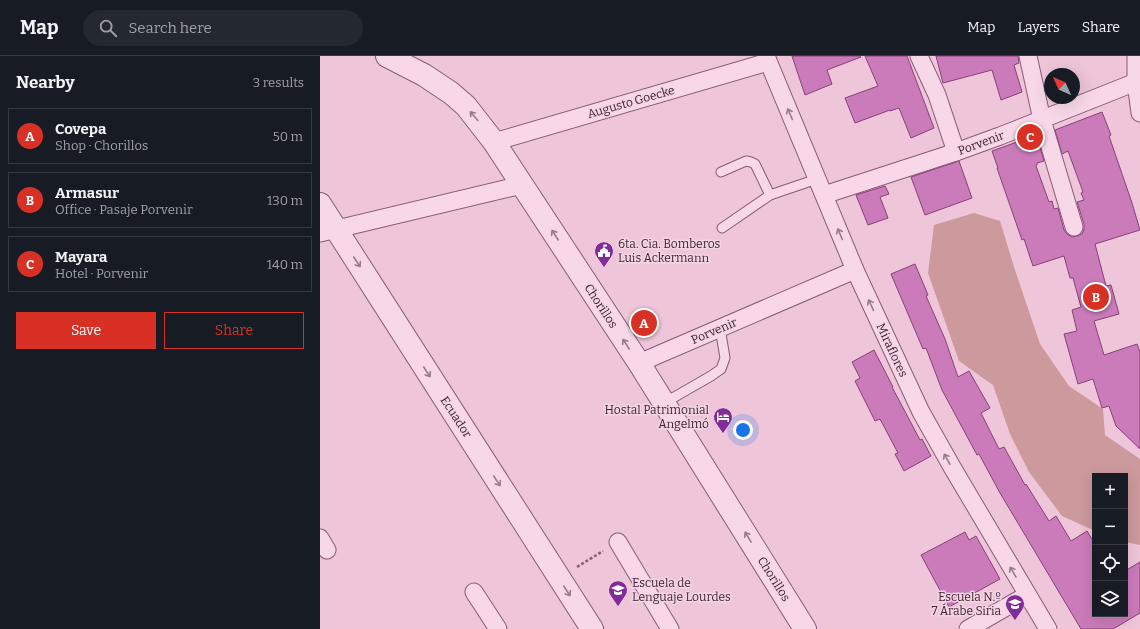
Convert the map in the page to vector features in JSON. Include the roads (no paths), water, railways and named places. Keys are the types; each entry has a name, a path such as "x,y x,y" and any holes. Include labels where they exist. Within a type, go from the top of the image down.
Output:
{"street":[{"name":"Chorillos","path":"388,56 424,75 452,93 466,106 494,142 639,363 801,628"},
{"path":"919,56 936,95 956,152"},
{"path":"1028,56 1042,120 1074,227"},
{"path":"1136,56 1136,82 1140,112"},
{"name":"Augusto Goecke","path":"494,142 767,59"},
{"name":"Miraflores","path":"767,59 855,270 921,412 1048,629"},
{"name":"Porvenir","path":"824,195 956,152 1042,120 1136,82"},
{"path":"328,231 522,185"},
{"name":"Ecuador","path":"320,204 328,231 592,629"},
{"name":"Porvenir","path":"639,363 855,270"},
{"path":"618,542 670,629"},
{"path":"474,592 498,629"},
{"path":"968,629 1027,595"}],"lane":[{"path":"720,172 746,162 751,162 755,164 770,195"},
{"path":"722,228 770,195 817,178"},
{"path":"664,403 721,369 725,358 720,328"}],"place":[{"name":"Mayara","path":"1030,137"},
{"name":"6ta. Cia. Bomberos Luis Ackermann","path":"604,268"},
{"name":"Armasur","path":"1096,297"},
{"name":"Covepa","path":"644,323"},
{"name":"Hostal Patrimonial Angelmó","path":"723,434"},
{"name":"Escuela de Lenguaje Lourdes","path":"618,607"},
{"name":"Escuela N.º 7 Árabe Siria","path":"1015,621"}]}
